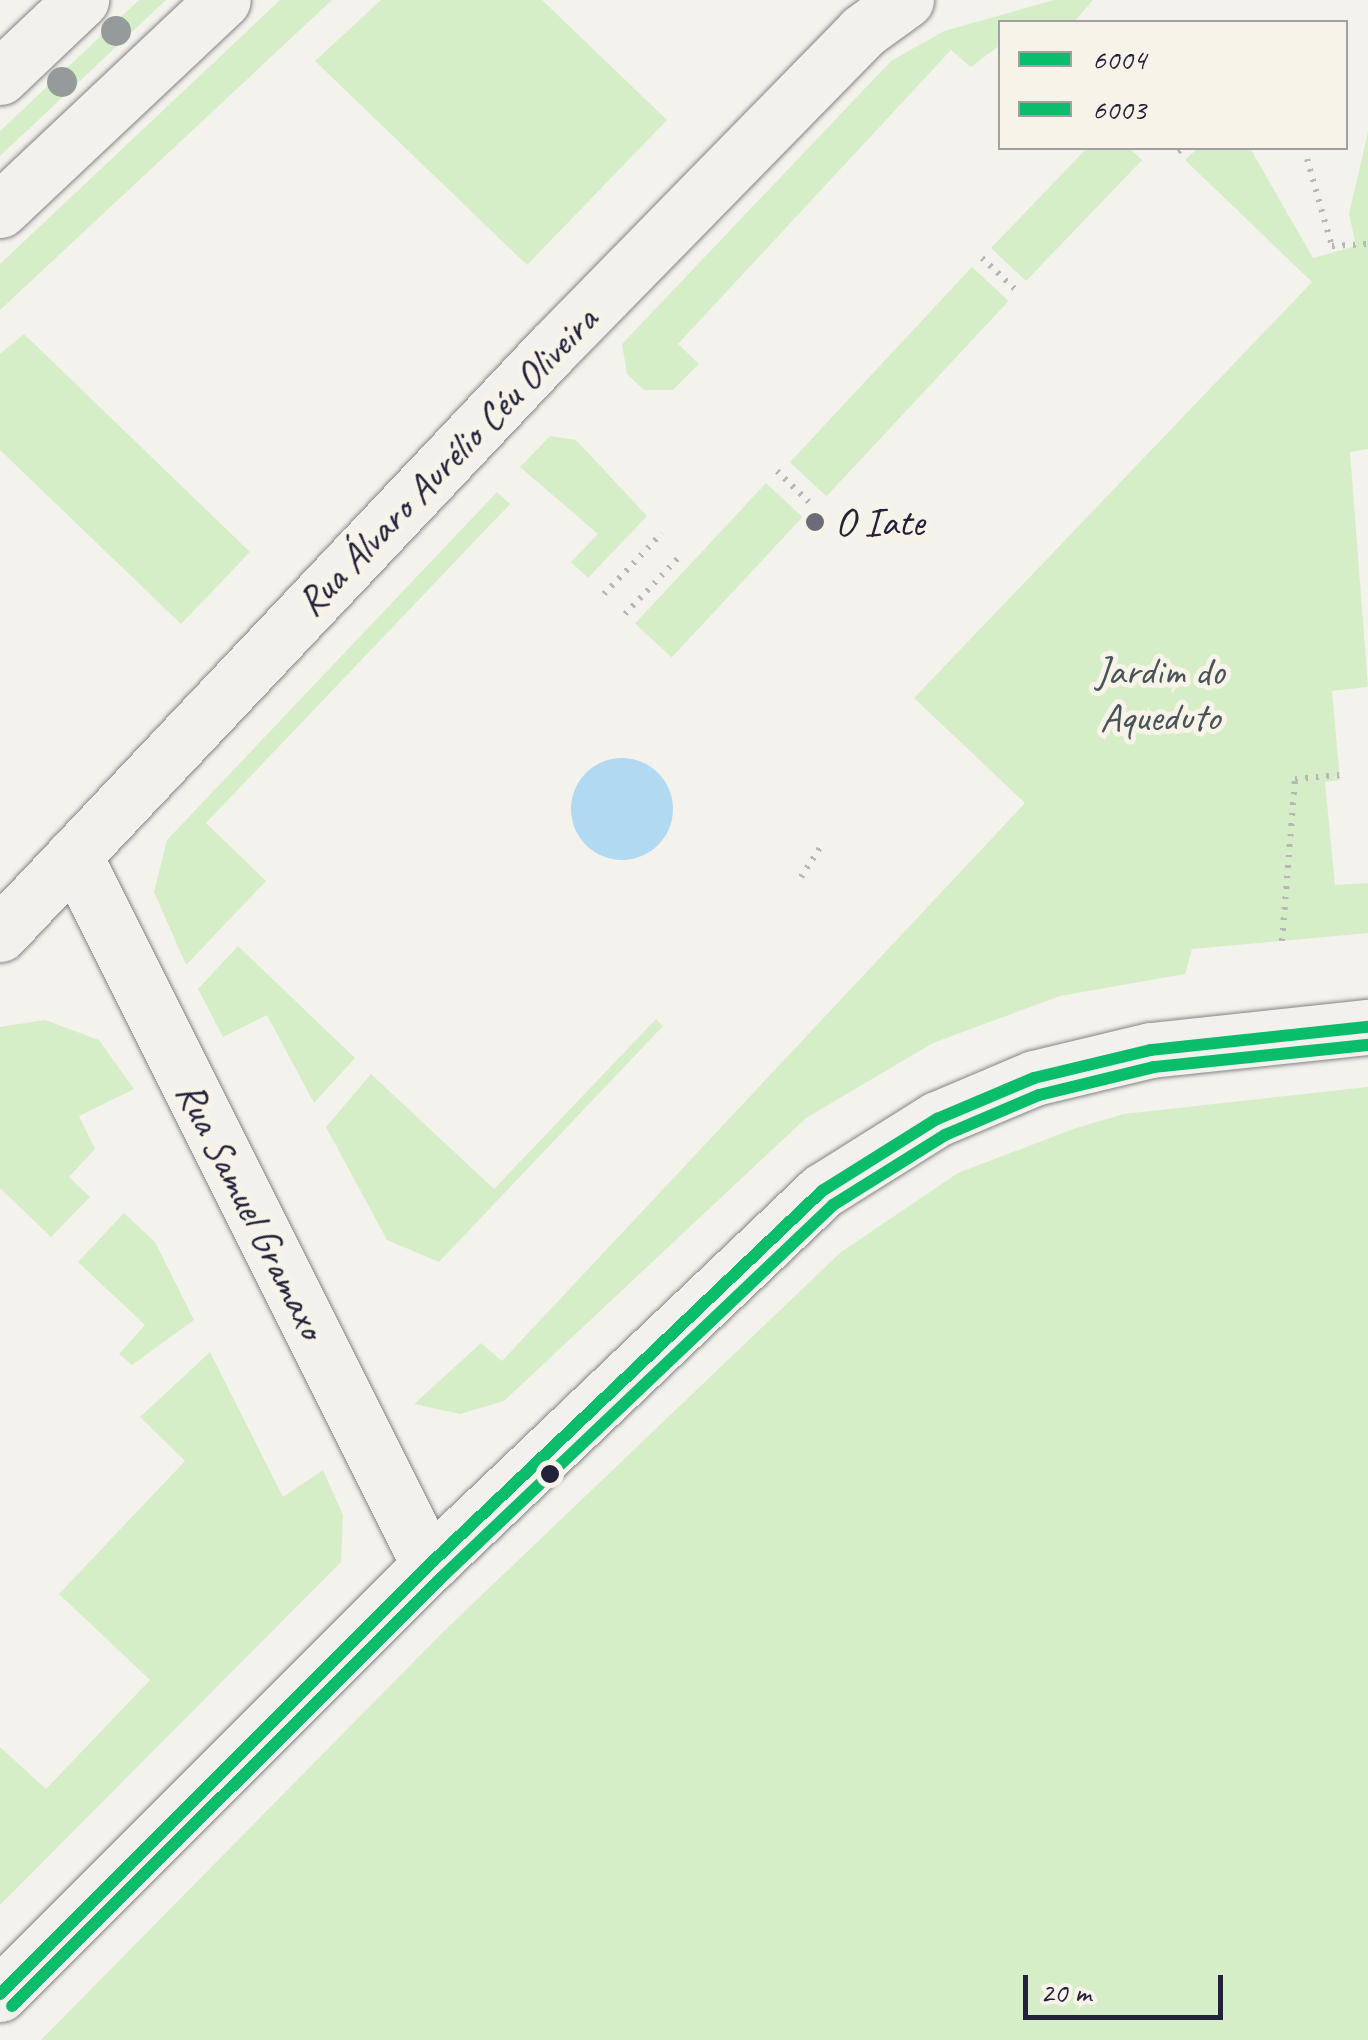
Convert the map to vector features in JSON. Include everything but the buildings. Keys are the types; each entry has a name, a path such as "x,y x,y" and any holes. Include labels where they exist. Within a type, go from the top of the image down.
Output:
{"street":[{"path":"0,77 82,0"},
{"path":"0,210 222,0"},
{"name":"Rua Álvaro Aurélio Céu Oliveira","path":"0,934 552,348 863,32 906,0"},
{"name":"Rua Samuel Gramaxo","path":"74,856 429,1564"},
{"path":"0,1994 429,1564 776,1230 937,1119 1092,1062 1368,1027"}],"path":[{"path":"1306,159 1332,246 1368,244"},
{"path":"982,258 1017,292"},
{"path":"776,471 812,505"},
{"path":"604,594 662,533"},
{"path":"625,614 681,555"},
{"path":"1282,940 1294,779 1340,775"},
{"path":"801,878 820,848"}],"green space":[{"path":"139,0 166,0 0,156 0,131"},
{"path":"280,0 332,0 0,310 0,264"},
{"path":"381,0 542,0 667,120 527,265 315,61"},
{"path":"1054,0 1093,0 1076,20 998,20 998,47 971,67 951,50 678,344 699,364 673,390 644,390 627,374 622,344 891,61 944,31"},
{"name":"Jardim do Aqueduto","path":"1368,132 1368,449 1350,452 1368,687 1332,691 1340,780 1325,782 1335,885 1368,883 1368,933 1192,949 1185,974 1060,996 933,1043 806,1118 504,1401 460,1414 414,1404 481,1343 502,1361 1025,803 914,698 1312,282 1185,160 1196,150 1251,150 1313,258 1356,246 1349,214"},
{"path":"1085,150 1131,150 1142,160 1026,281 991,248"},
{"path":"972,267 1009,301 826,496 790,462"},
{"path":"24,334 250,552 181,624 0,450 0,354"},
{"path":"550,436 576,440 647,516 588,578 571,562 598,534 520,467"},
{"path":"766,483 803,517 672,658 635,623"},
{"path":"497,492 510,504 206,823 266,881 186,965 154,892 167,840"},
{"path":"238,946 355,1058 314,1103 267,1015 223,1037 198,989"},
{"path":"656,1019 663,1026 439,1262 387,1240 326,1127 371,1074 494,1189"},
{"path":"45,1020 99,1040 134,1089 79,1116 95,1149 69,1177 90,1197 51,1237 0,1188 0,1027"},
{"path":"1368,1087 1368,2040 41,2040 442,1633 841,1252 958,1173 1076,1128 1124,1114"},
{"path":"124,1213 155,1242 194,1320 132,1365 119,1354 145,1325 78,1262"},
{"path":"210,1352 283,1497 323,1470 343,1515 341,1562 0,1905 0,1747 46,1789 150,1680 59,1594 185,1461 140,1417"}],"water":[{"path":"622,758 651,766 665,780 673,809 665,838 651,852 622,860 593,852 579,838 571,809 579,780 593,766"}],"transit line":[{"name":"6004","path":"0,1994 429,1565 822,1191 937,1119 1034,1078 1151,1050 1368,1027"},
{"name":"6003","path":"12,2006 441,1578 833,1205 945,1135 1039,1095 1154,1067 1368,1045"}],"place":[{"name":"O Iate","path":"815,522"}]}
